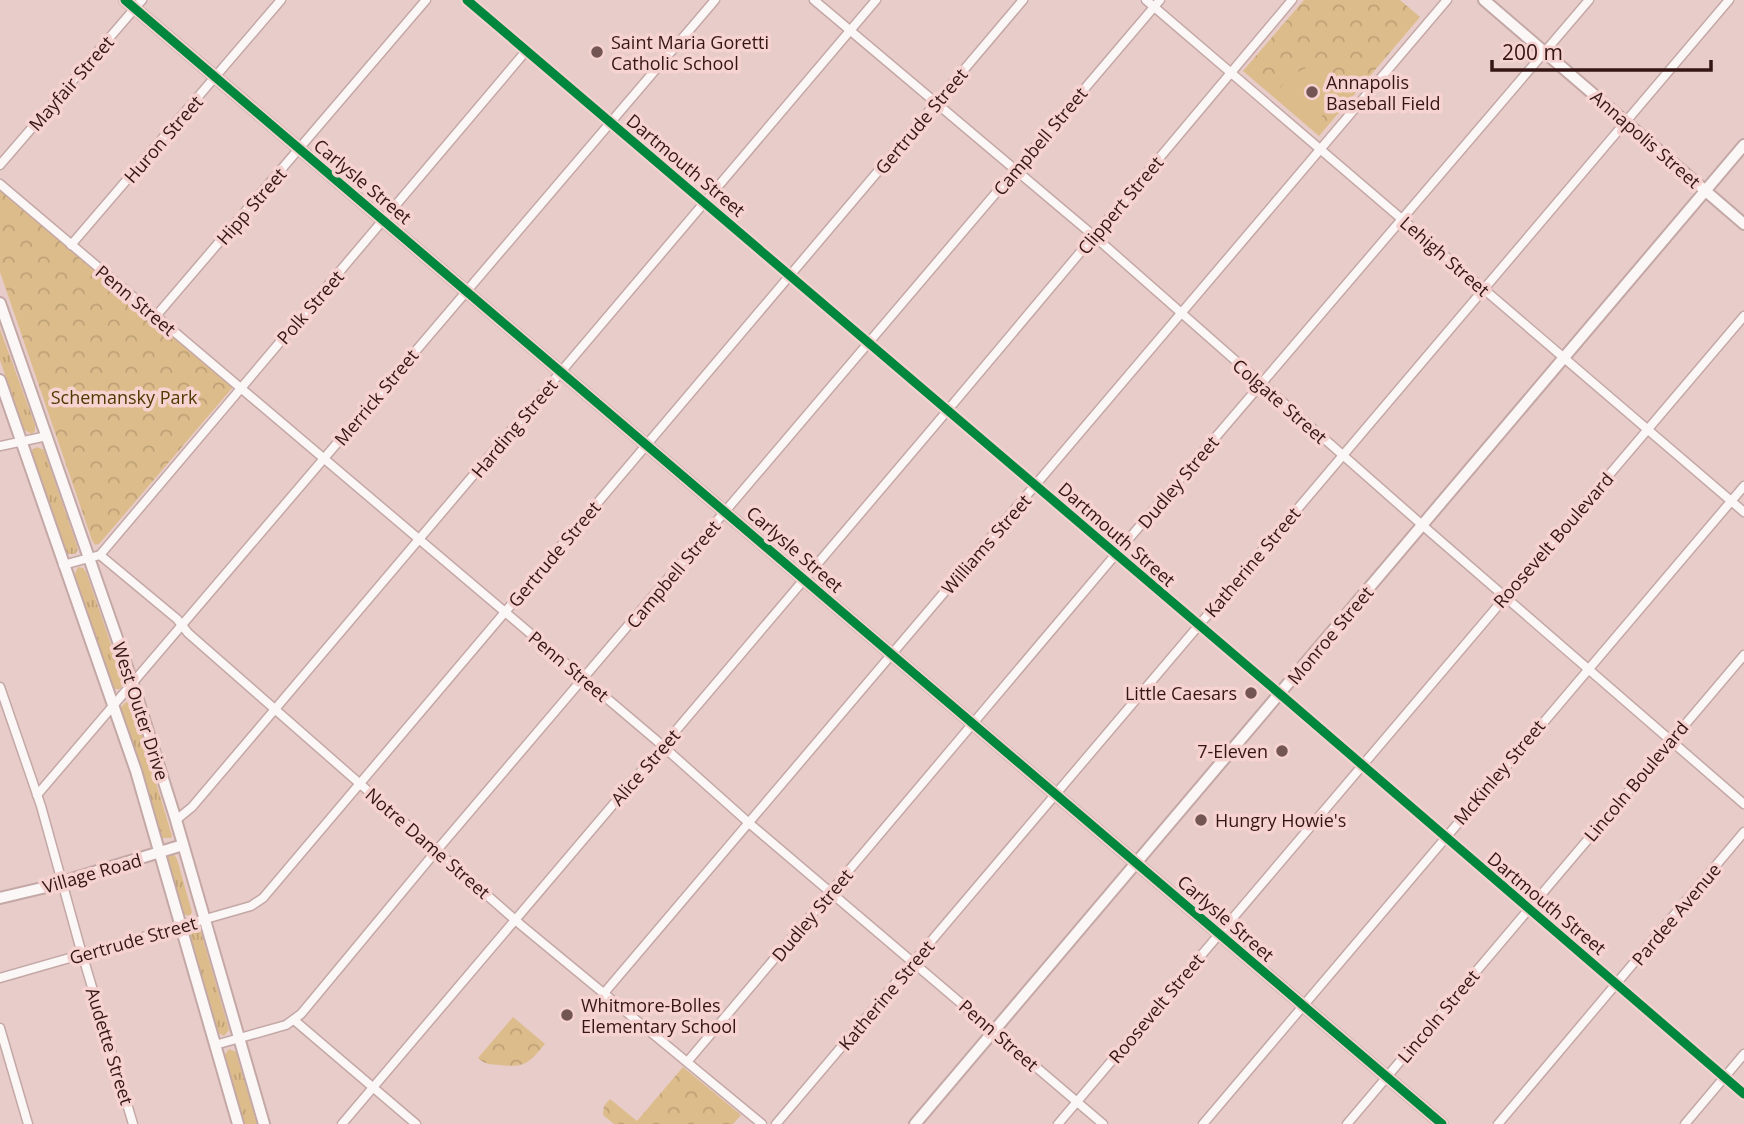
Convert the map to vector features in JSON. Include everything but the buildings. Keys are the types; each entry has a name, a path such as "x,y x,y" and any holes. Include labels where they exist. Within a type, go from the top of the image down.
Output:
{"street":[{"name":"Carlysle Street","path":"125,0 138,4 216,77 1442,1124"},
{"name":"Huron Street","path":"71,245 281,0"},
{"name":"Hipp Street","path":"156,316 426,0"},
{"name":"Dartmouth Street","path":"467,0 1744,1094"},
{"name":"Merrick Street","path":"37,795 715,0"},
{"name":"Colgate Street","path":"814,0 1094,236 1421,525 1744,804"},
{"name":"Harding Street","path":"176,820 191,807 276,708 876,0"},
{"name":"Gertrude Street","path":"0,978 257,903 1023,0"},
{"name":"Lehigh Street","path":"1146,0 1157,4 1231,72 1744,512"},
{"name":"Clippert Street","path":"948,410 1292,0"},
{"name":"Williams Street","path":"605,992 1447,0"},
{"name":"Annapolis Street","path":"1484,0 1744,224"},
{"name":"Dudley Street","path":"688,1061 1589,0"},
{"name":"Katherine Street","path":"776,1124 1729,0"},
{"name":"Mayfair Street","path":"0,165 138,4"},
{"name":"Campbell Street","path":"215,1045 286,1025 294,1020 1157,4"},
{"name":"Polk Street","path":"95,556 385,220 526,51"},
{"name":"Monroe Street","path":"915,1124 1744,145"},
{"name":"Penn Street","path":"0,184 663,746 748,822 1103,1124"},
{"name":"West Outer Drive","path":"0,303 2,318 95,556 176,820 264,1124"},
{"name":"Roosevelt Boulevard","path":"1363,765 1744,316"},
{"name":"West Outer Drive","path":"0,380 136,771 238,1124"},
{"name":"Alice Street","path":"341,1124 948,410"},
{"path":"0,446 47,436"},
{"name":"McKinley Street","path":"1202,1124 1744,486"},
{"path":"63,565 95,556"},
{"name":"Notre Dame Street","path":"95,556 182,626 515,919 762,1124"},
{"name":"Lincoln Boulevard","path":"1530,909 1744,654"},
{"name":"Audette Street","path":"0,687 37,795 133,1124"},
{"name":"Roosevelt Street","path":"1058,1124 1363,765"},
{"name":"Pardee Avenue","path":"1498,1124 1744,832"},
{"name":"Village Road","path":"0,898 183,845"},
{"name":"Lincoln Street","path":"1347,1124 1530,909"},
{"path":"294,1020 416,1124"},
{"path":"0,1028 28,1124"},
{"path":"1685,1124 1744,1054"}],"green space":[{"path":"1304,0 1400,0 1420,17 1319,136 1243,71"},
{"name":"Annapolis Baseball Field","path":"1313,66 1323,69 1345,88 1316,123 1283,95 1280,89 1294,74"},
{"name":"Schemansky Park","path":"0,190 233,387 99,544 95,545 92,540 0,272"},
{"path":"0,329 35,425 32,434 24,430 0,360"},
{"path":"37,447 44,450 78,549 75,554 68,554 66,551 32,453"},
{"path":"78,567 86,572 124,682 120,689 115,689 112,684 74,576"},
{"path":"126,702 133,706 171,838 162,838 122,712 121,707"},
{"path":"173,853 192,912 190,916 182,911 166,854"},
{"path":"196,928 201,932 229,1030 224,1036 217,1032 190,937 191,931"},
{"path":"513,1017 545,1044 530,1060 521,1065 491,1064 478,1058"},
{"path":"229,1049 236,1052 257,1124 244,1124 224,1056"},
{"path":"683,1067 741,1115 733,1124 614,1124 603,1115 604,1106 610,1099 637,1121"}],"cycle path":[{"path":"125,0 1442,1124"},
{"path":"467,0 1744,1094"}],"place":[{"name":"Saint Maria Goretti Catholic School","path":"597,52"},
{"name":"Annapolis Baseball Field","path":"1312,92"},
{"name":"Little Caesars","path":"1251,693"},
{"name":"7-Eleven","path":"1282,751"},
{"name":"Hungry Howie's","path":"1201,820"},
{"name":"Whitmore-Bolles Elementary School","path":"567,1015"}]}
